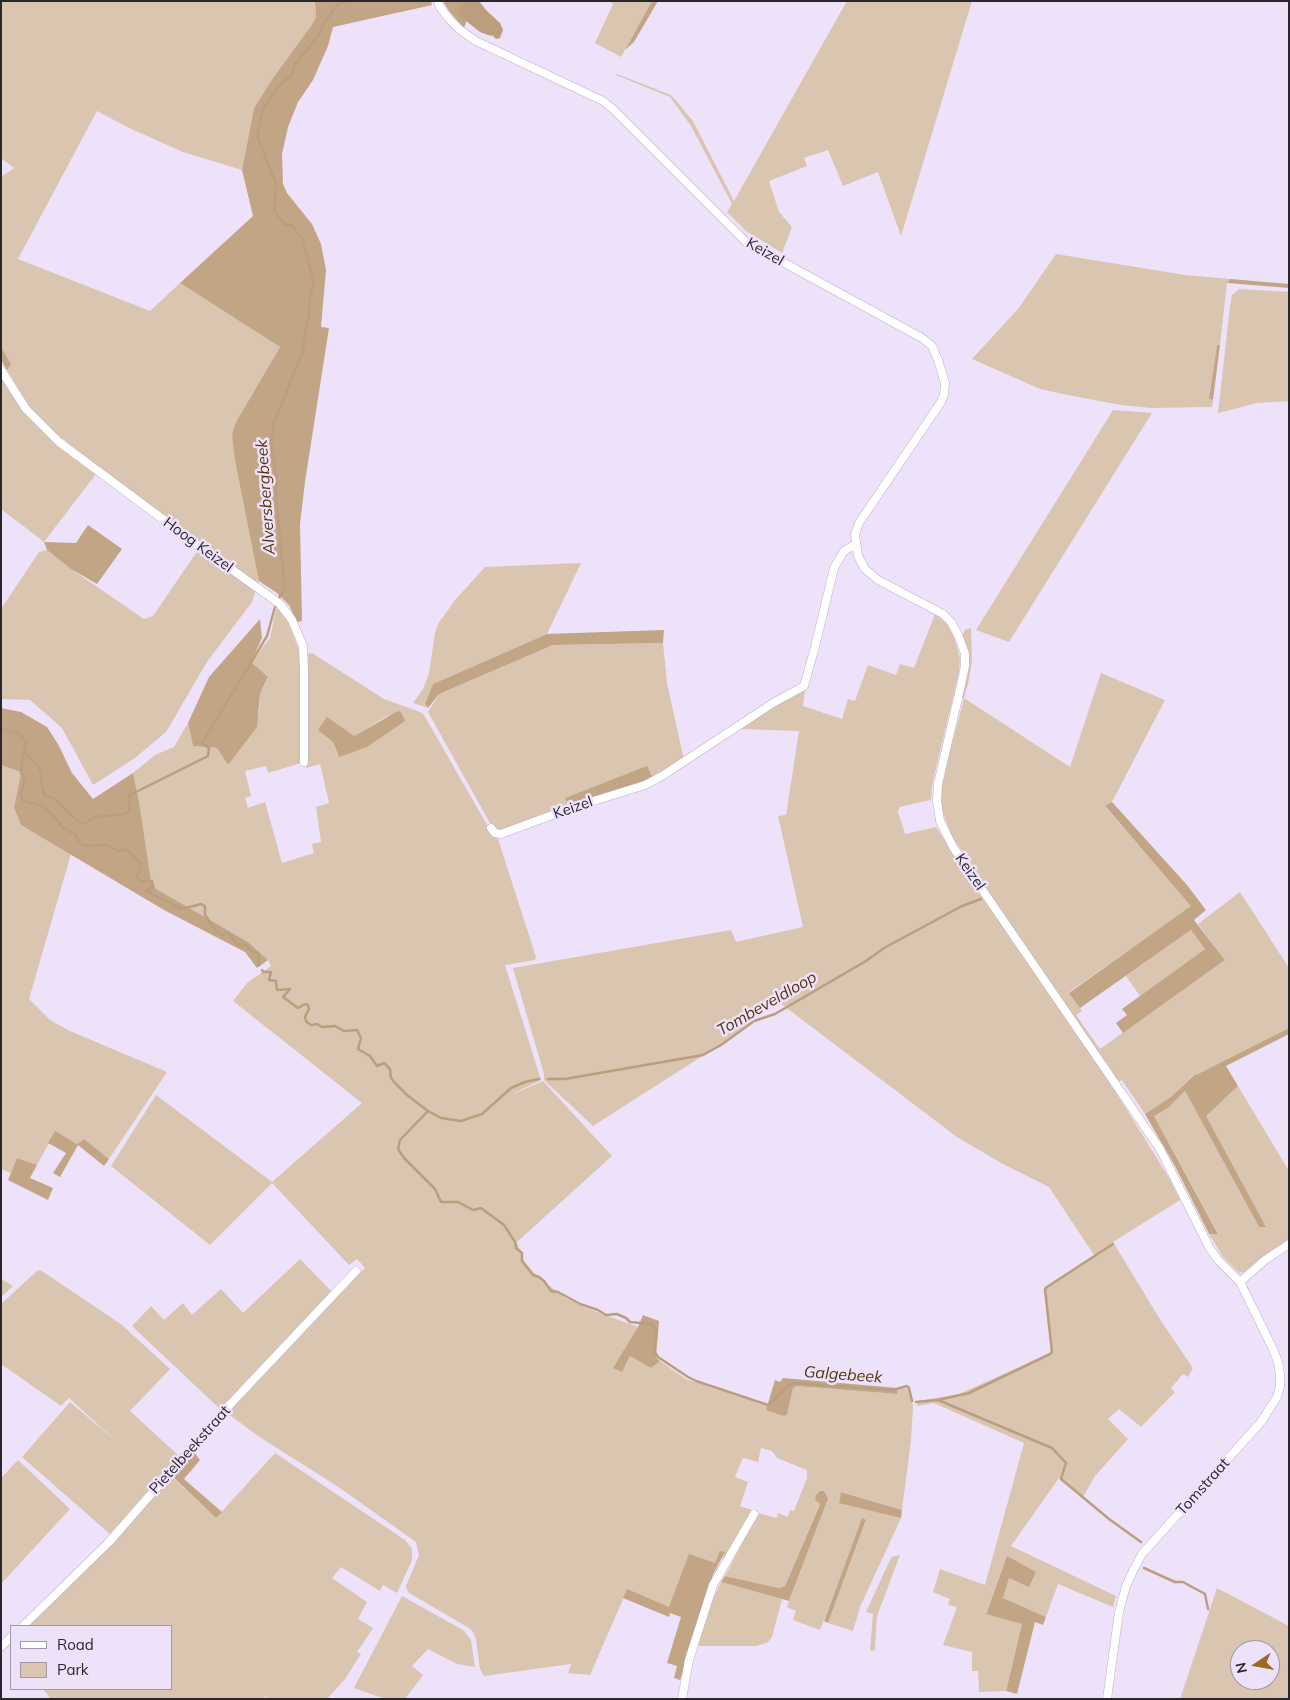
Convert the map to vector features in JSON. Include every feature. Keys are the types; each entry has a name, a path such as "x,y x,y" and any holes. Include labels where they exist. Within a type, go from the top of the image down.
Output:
{"street":[{"name":"Keizel","path":"438,1 455,25 476,41 603,101 746,242 922,338 932,346 944,377 944,395 936,411 859,523 855,534 858,556 872,576 944,614 959,637 965,654 965,666 938,784 937,801 940,822 953,847 1160,1149 1185,1200"},
{"name":"Hoog Keizel","path":"1,370 26,409 59,442 280,604 292,620 303,646 304,762"},
{"name":"Keizel","path":"491,828 495,833 501,834 572,808 645,785 662,776 773,703 804,686 834,568 844,551 856,544"},
{"name":"Tomstraat","path":"1107,1699 1119,1612 1126,1586 1142,1554 1261,1422 1270,1409 1280,1386 1278,1362 1273,1349 1240,1282 1218,1260 1209,1247 1185,1200"},
{"path":"1240,1282 1265,1260 1289,1244"},
{"name":"Pietelbeekstraat","path":"24,1625 109,1542 222,1413 356,1271"},
{"path":"682,1699 689,1660 713,1585 754,1514"},
{"path":"1,1647 10,1638"}],"green space":[{"path":"1,1 315,1 316,17 311,26 273,78 254,108 242,170 183,152 129,128 97,111 18,259 150,311 180,283 280,347 236,422 232,434 259,580 252,602 207,662 166,732 135,758 93,785 62,728 30,700 1,699 1,609 39,552 47,550 71,569 144,619 153,616 198,550 216,563 53,431 29,406 7,370 11,364 1,347 1,177 14,168 1,158"},
{"path":"609,1 652,1 621,57 595,43 613,4"},
{"path":"847,1 972,1 901,236 878,172 843,186 828,150 804,158 807,166 769,181 779,212 792,227 782,253 746,231 727,212 732,204 691,126 670,97 616,75 671,95 693,121 734,201"},
{"path":"1056,254 1185,275 1230,279 1227,283 1220,345 1217,346 1209,399 1213,400 1212,407 1152,408 1121,405 1063,394 1040,389 972,359 1018,309"},
{"path":"1239,289 1289,292 1289,401 1257,403 1218,413 1230,306 1232,295"},
{"path":"1,377 24,411 39,427 60,448 96,474 44,542 1,509"},
{"path":"1113,410 1152,413 1009,642 976,630"},
{"path":"581,563 547,634 433,684 425,702 428,708 413,703 423,689 429,673 438,624 455,600 485,567"},
{"path":"276,609 280,609 285,614 300,653 301,763 268,773 266,766 245,771 251,796 245,798 248,808 265,802 282,863 314,853 312,844 321,842 316,807 329,803 320,764 306,768 307,657 308,654 312,653 384,699 424,715 490,830 498,839 536,957 535,960 505,965 541,1080 508,1096 543,1081 612,1156 517,1242 524,1261 537,1276 565,1298 586,1308 638,1327 614,1368 621,1372 630,1356 651,1368 660,1361 686,1379 767,1406 766,1410 789,1403 793,1388 797,1386 897,1394 898,1388 910,1389 913,1407 911,1440 902,1510 842,1492 839,1502 901,1518 860,1607 853,1631 828,1623 866,1521 862,1519 820,1630 793,1620 796,1611 787,1607 828,1499 820,1503 785,1586 779,1588 725,1576 758,1513 777,1518 778,1513 788,1517 790,1510 794,1511 807,1478 807,1470 777,1458 772,1451 761,1448 758,1462 743,1458 735,1477 748,1482 740,1506 752,1510 718,1574 714,1572 722,1561 724,1552 669,1607 627,1590 590,1675 568,1673 571,1664 484,1676 480,1669 476,1639 473,1632 407,1590 406,1586 419,1555 416,1542 337,1486 258,1436 227,1413 365,1268 357,1259 349,1265 272,1183 210,1245 111,1166 156,1095 272,1182 362,1103 233,1001 247,983 271,966 268,960 248,942 156,890 151,881 133,773 155,755 174,747 188,723 193,746 217,748 228,765 259,712 260,694 268,678 251,662 270,638","holes":["392,713 339,757 333,742 354,736"]},
{"path":"935,614 948,625 953,633 960,658 959,672 932,785 931,800 899,807 898,812 905,834 936,827 978,891 986,885 952,837 943,813 941,800 942,785 964,699 962,697 969,657 962,636 965,630 971,628 972,662 964,698 1070,767 1101,673 1165,700 1112,802 1105,807 1192,906 1069,992 1082,1011 1076,1015 1100,1049 1225,960 1198,924 1240,892 1289,968 1289,1028 1196,1075 1194,1074 1172,1096 1145,1114 1122,1080 1112,1086 1169,1178 1180,1200 1113,1242 1161,1321 1193,1368 1188,1377 1183,1374 1171,1388 1175,1392 1141,1427 1119,1409 1108,1419 1128,1439 1095,1476 1083,1497 1059,1478 1011,1546 1116,1596 1113,1607 1058,1584 1046,1617 1003,1598 1009,1578 1007,1556 986,1613 1022,1624 1006,1691 979,1692 978,1671 972,1671 972,1652 943,1645 957,1607 948,1605 950,1599 933,1592 940,1569 985,1585 1024,1443 934,1403 917,1406 918,1401 959,1394 1051,1353 1044,1288 1094,1255 1049,1187 1003,1164 957,1137 780,1003 758,1016 718,1046 593,1126 544,1080 544,1074 513,968 731,930 736,942 803,927 778,816 786,815 799,731 740,729 776,705 805,690 803,706 842,719 848,699 855,701 868,665 896,675 900,664 914,668"},
{"path":"663,643 667,683 684,760 653,778 647,767 565,798 568,806 505,829 495,830 428,712 439,694 553,645"},
{"path":"1,765 21,771 14,808 21,825 71,854 29,999 50,1020 70,1031 167,1072 109,1159 84,1139 77,1144 55,1132 37,1165 17,1158 11,1173 1,1169"},
{"path":"1191,930 1205,949 1140,996 1126,976"},
{"path":"1238,1086 1289,1171 1289,1239 1244,1272 1239,1273 1223,1257 1209,1234 1218,1233 1154,1116 1168,1108 1185,1091 1259,1227 1266,1227 1205,1116"},
{"path":"300,1259 333,1293 221,1410 132,1326 151,1306 164,1320 183,1303 192,1315 221,1289 243,1313"},
{"path":"38,1270 122,1325 170,1369 130,1411 179,1456 110,1534 22,1457 70,1402 117,1442 69,1398 61,1406 1,1364 1,1304"},
{"path":"1,1279 13,1286 1,1297"},
{"path":"275,1453 405,1540 412,1549 412,1560 397,1593 383,1585 380,1591 341,1567 332,1578 367,1602 358,1619 373,1628 357,1652 361,1654 345,1679 327,1699 267,1699 266,1696 263,1699 51,1699 44,1690 172,1690 172,1625 29,1625 171,1476 216,1518"},
{"path":"18,1460 70,1509 1,1584 1,1478"},
{"path":"900,1555 877,1616 875,1650 870,1651 873,1614 866,1612 889,1562 892,1557"},
{"path":"721,1582 782,1599 772,1637 768,1642 757,1646 697,1646 713,1599"},
{"path":"1217,1588 1289,1626 1289,1699 1180,1699"},
{"path":"402,1596 463,1630 471,1640 475,1667 457,1664 428,1649 412,1666 423,1675 405,1699 385,1699 354,1688"}],"shaded area":[{"path":"315,1 431,1 432,5 333,27 328,46 313,80 298,102 288,127 282,154 283,184 287,193 312,224 321,244 326,270 321,327 329,328 300,524 302,621 297,622 289,605 277,593 259,581 235,460 232,434 236,422 280,347 180,283 253,216 242,170 254,108 273,78 311,26 316,17"},
{"path":"443,1 474,1 464,28 449,11"},
{"path":"466,1 479,1 500,23 503,30 500,38 496,39 492,35 480,32 460,16 458,12"},
{"path":"652,1 658,1 634,42 625,50"},
{"path":"1230,279 1289,284 1289,288 1227,283"},
{"path":"1217,345 1220,345 1213,400 1209,399"},
{"path":"1,347 11,364 7,370 1,360"},
{"path":"88,525 122,549 97,584 71,569 47,550 44,542 76,543"},
{"path":"260,619 262,638 251,662 268,677 260,694 257,727 228,765 217,748 193,746 188,723 209,677"},
{"path":"664,630 663,643 553,645 439,694 428,708 425,703 433,684 547,634"},
{"path":"1,708 21,712 47,727 58,744 72,773 93,799 133,773 151,881 156,889 248,942 268,960 257,968 245,952 164,910 21,825 14,808 21,772 1,765"},
{"path":"398,711 401,712 405,721 367,747 339,757 333,742 318,730 327,717 354,736"},
{"path":"647,766 653,778 640,784 568,806 565,798"},
{"path":"1112,802 1187,885 1206,910 1194,920 1225,960 1123,1033 1116,1023 1127,1015 1122,1009 1205,949 1191,930 1080,1008 1069,993 1191,906 1105,806"},
{"path":"1289,1028 1289,1034 1226,1066 1238,1086 1206,1116 1266,1227 1259,1227 1185,1091 1168,1108 1154,1116 1218,1234 1209,1234 1175,1166 1145,1114 1172,1096 1195,1074"},
{"path":"55,1131 77,1144 84,1139 109,1159 104,1166 78,1145 60,1177 53,1173 66,1153 48,1143"},
{"path":"17,1158 37,1165 30,1178 53,1188 48,1200 8,1180"},
{"path":"643,1315 659,1321 656,1357 660,1361 651,1368 630,1356 622,1372 613,1368 638,1327"},
{"path":"783,1378 898,1388 897,1394 797,1386 793,1388 787,1414 784,1416 766,1410 775,1380 780,1382"},
{"path":"193,1451 200,1460 184,1479 222,1512 216,1518 172,1476"},
{"path":"820,1491 824,1491 828,1499 789,1601 721,1582 725,1576 779,1588 785,1586 820,1504 815,1500 816,1495"},
{"path":"841,1492 902,1510 901,1518 839,1503"},
{"path":"862,1518 866,1520 828,1623 824,1621"},
{"path":"720,1551 725,1552 714,1572 680,1680 674,1678 677,1666 667,1663 681,1617 670,1613 669,1617 623,1598 627,1589 669,1607 689,1554 715,1563"},
{"path":"1007,1556 1036,1572 1029,1587 1009,1578 1003,1598 1046,1617 1043,1625 1035,1622 1017,1694 1006,1691 1022,1624 986,1614"}],"waterway":[{"name":"Alversbergbeek","path":"279,598 284,589 284,582 276,475 271,443 274,423 303,351 309,316 310,295 314,284 302,237 291,225 285,225 274,211 276,184 258,138 258,130 264,107 285,79 289,78 294,72 293,69 297,62 321,32 321,28 334,9 340,3 349,1"},
{"name":"Alversbergbeek","path":"24,753 38,765 45,795 55,799 81,824 95,817 129,812 130,795 208,756 209,748 202,743 267,636 275,607"},
{"name":"Galgebeek","path":"1,729 18,733 27,743 24,750 21,773 25,777 21,795 23,801 41,805 53,815 64,829 75,834 82,845 96,846 100,844 110,846 119,851 127,849 141,863 139,872 136,875 141,881 152,881 153,886 146,891 182,909 201,904 205,906 205,915 217,932 221,935 228,932 237,944 246,945 249,950 258,953 259,965"},
{"name":"Tombeveldloop","path":"548,1079 565,1079 703,1055 721,1045 754,1021 775,1014 866,961 884,948 962,906 981,899"},
{"name":"Galgebeek","path":"262,970 263,972 271,972 269,980 276,981 277,990 290,989 283,997 298,1008 305,1004 308,1005 309,1009 305,1017 306,1021 311,1025 317,1024 322,1027 335,1026 344,1031 357,1030 361,1038 358,1049 370,1056 377,1066 384,1063 390,1069 391,1078 396,1084 428,1111 400,1140 398,1149 404,1158 435,1189 441,1202 458,1202 473,1210 481,1208 504,1225 515,1242 516,1248 522,1253 522,1261 533,1275 544,1281 551,1291 558,1292 606,1315 617,1314 630,1322 651,1324 657,1331 654,1351 658,1357 696,1381 768,1405 792,1383 893,1390 907,1386 912,1401"},
{"name":"Tombeveldloop","path":"428,1111 441,1118 461,1121 482,1114 511,1088 539,1079"},
{"name":"Galgebeek","path":"916,1402 938,1400 969,1393 1050,1354 1052,1352 1045,1289 1113,1244"},
{"path":"938,1400 1052,1448 1066,1463 1061,1479 1109,1519 1141,1542"},
{"path":"1144,1568 1175,1582 1183,1582 1205,1594 1208,1609"}]}
